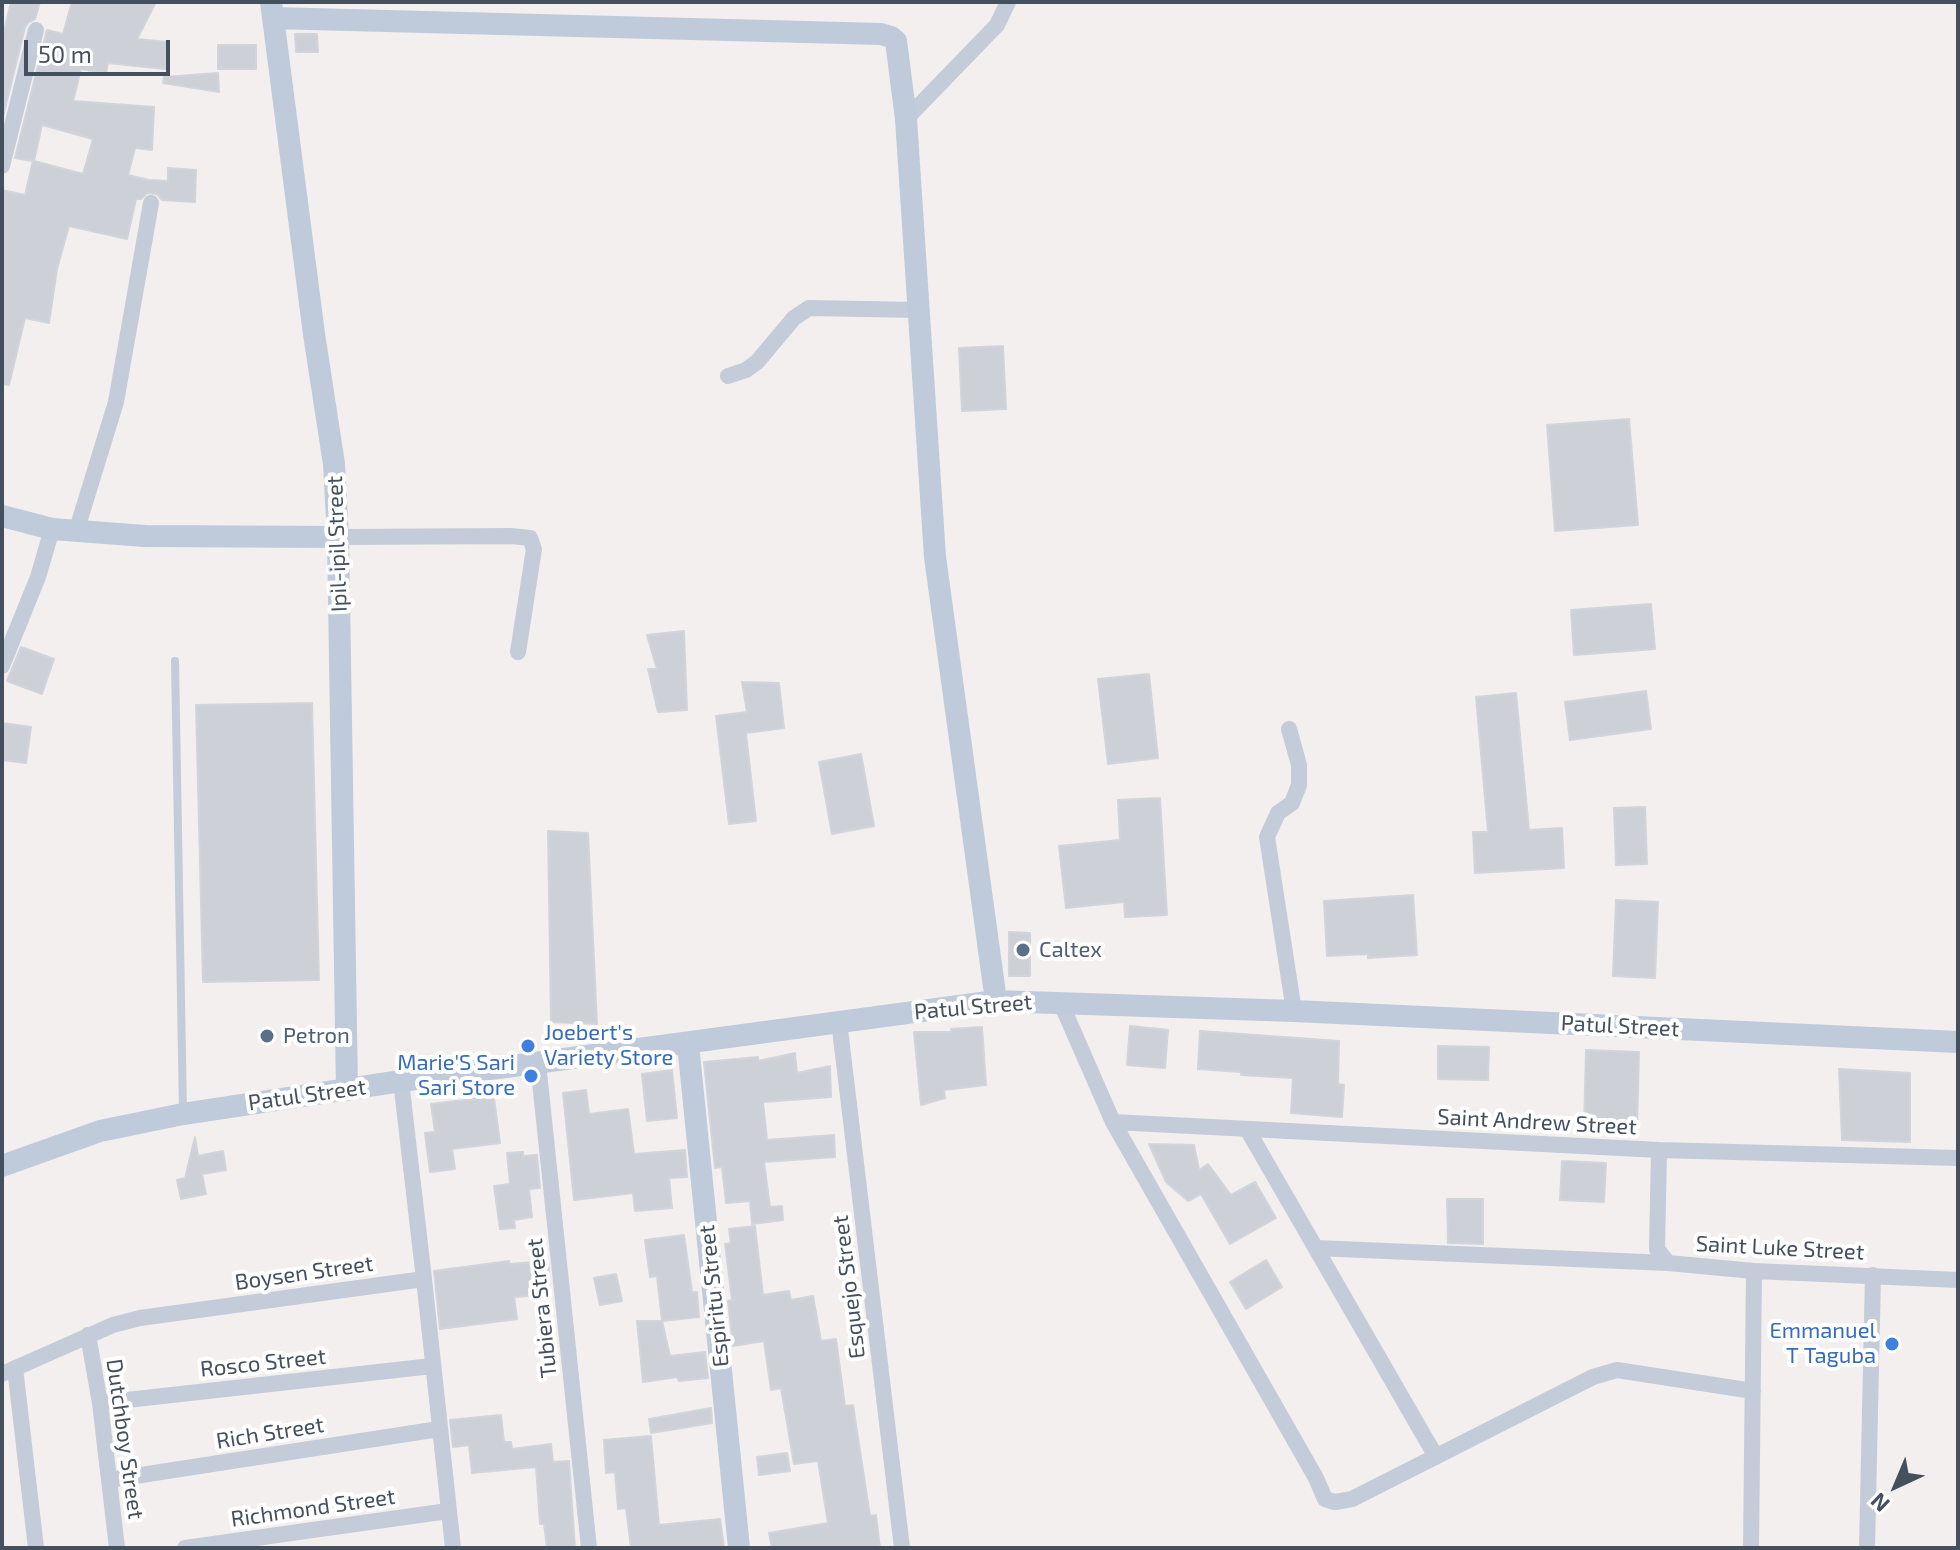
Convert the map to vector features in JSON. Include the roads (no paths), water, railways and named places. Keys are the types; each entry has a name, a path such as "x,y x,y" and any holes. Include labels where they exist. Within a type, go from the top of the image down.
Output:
{"main road":[{"path":"275,7 881,34 896,41 906,119 935,557 996,1001"},
{"name":"Ipil-ipil Street","path":"275,7 334,464 338,537 347,1090"},
{"path":"2,516 76,532 145,536 338,537"},
{"name":"Patul Street","path":"2,1166 100,1131 183,1114 401,1081 996,1001 1060,1001 1958,1042"},
{"name":"Espiritu Street","path":"688,1044 739,1548"}],"street":[{"path":"906,119 997,25 1008,2"},
{"path":"2,166 36,30"},
{"path":"76,532 116,402 151,203"},
{"path":"728,376 746,370 757,362 794,318 809,308 919,310"},
{"path":"2,666 38,577 52,529"},
{"path":"338,537 530,538 534,549 518,652"},
{"path":"1289,729 1299,765 1299,785 1292,803 1278,813 1267,837 1294,1011"},
{"path":"1060,1001 1113,1122 1316,1478 1325,1499 1335,1502 1352,1499 1593,1377 1617,1370 1753,1391"},
{"name":"Esquejo Street","path":"839,1021 902,1548"},
{"name":"Tubiera Street","path":"538,1063 589,1548"},
{"path":"401,1081 453,1548"},
{"name":"Saint Andrew Street","path":"1113,1122 1659,1150 1958,1158"},
{"path":"1247,1129 1435,1455"},
{"name":"Saint Luke Street","path":"1659,1150 1657,1249 1668,1263 1754,1271 1958,1280"},
{"path":"1316,1248 1668,1263"},
{"path":"1751,1548 1754,1271"},
{"path":"1867,1548 1873,1275"},
{"name":"Boysen Street","path":"9,1371 88,1335 140,1318 424,1279"},
{"name":"Dutchboy Street","path":"88,1335 100,1403 117,1548"},
{"name":"Rosco Street","path":"100,1403 432,1366"},
{"path":"9,1371 36,1548"},
{"name":"Rich Street","path":"109,1480 439,1429"},
{"name":"Richmond Street","path":"185,1548 448,1511"}],"lane":[{"path":"175,661 183,1114"}],"place":[{"name":"Caltex","path":"1023,950"},
{"name":"Petron","path":"267,1036"},
{"name":"Joebert's Variety Store","path":"528,1046"},
{"name":"Marie'S Sari Sari Store","path":"531,1076"},
{"name":"Emmanuel T Taguba","path":"1892,1344"}]}
